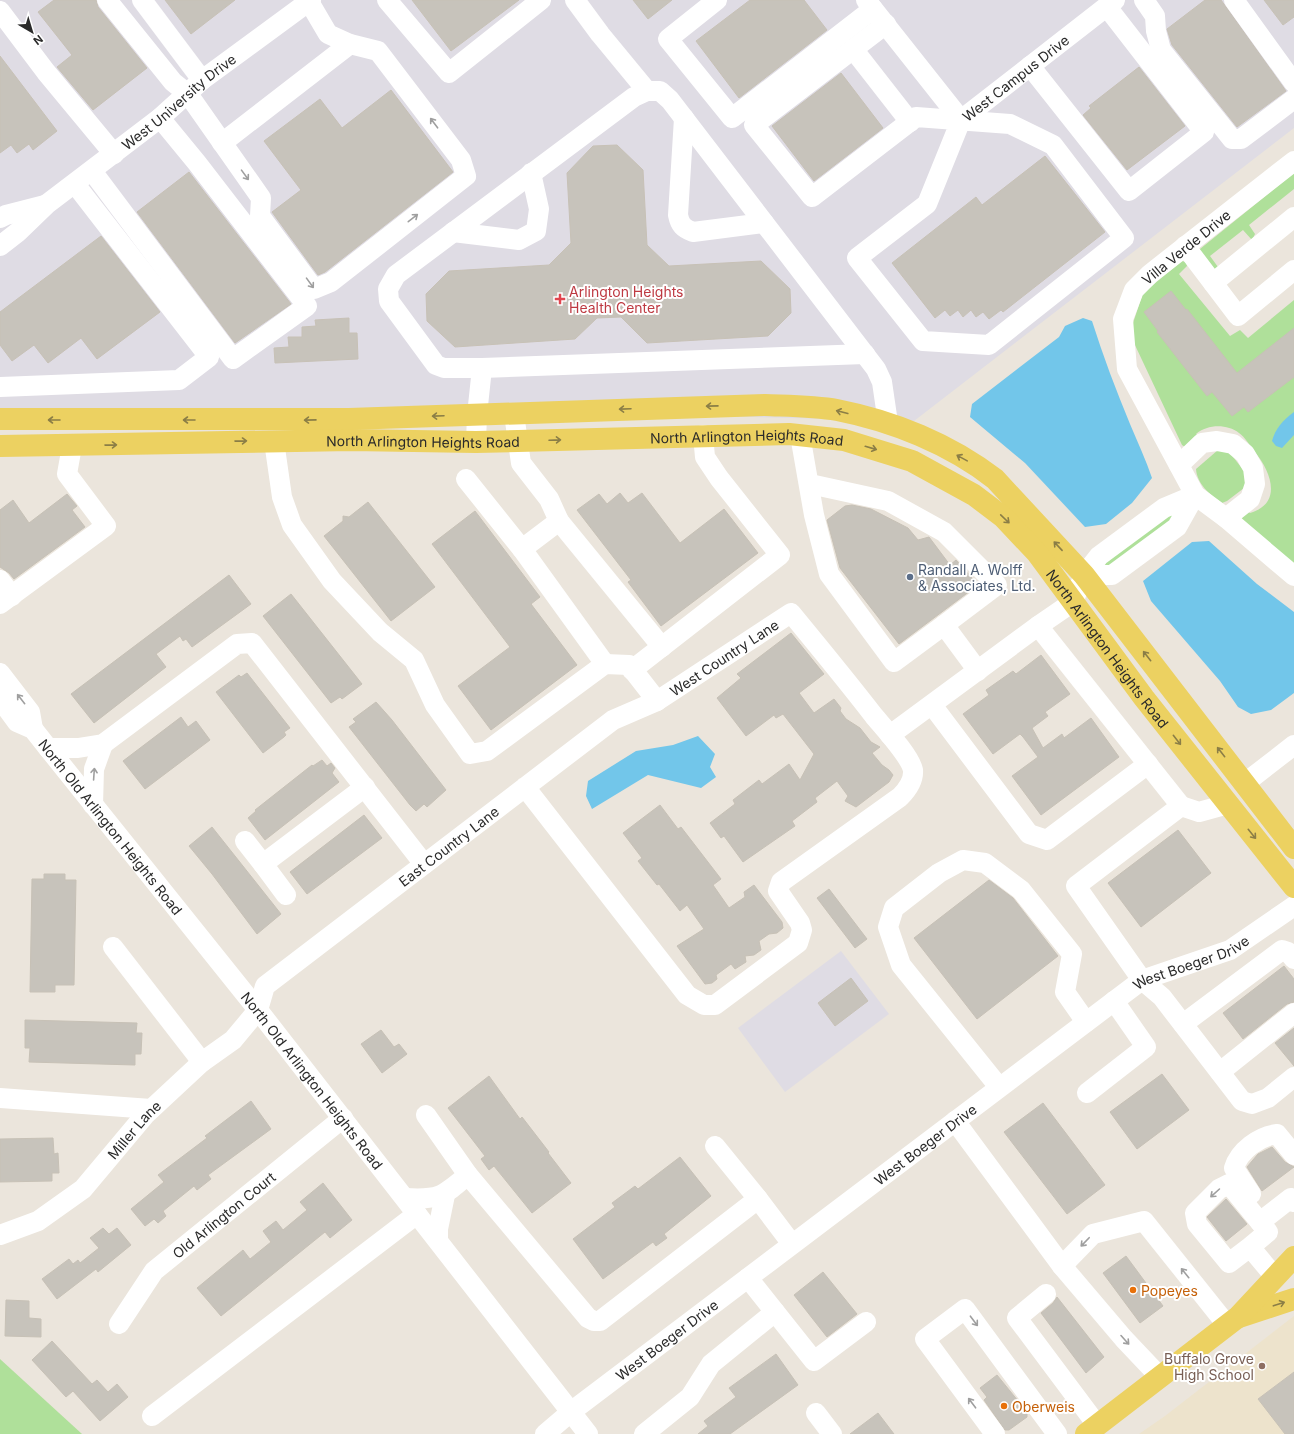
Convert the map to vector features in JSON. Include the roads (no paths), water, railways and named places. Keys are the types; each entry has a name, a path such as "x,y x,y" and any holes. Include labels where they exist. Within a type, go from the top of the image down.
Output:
{"main road":[{"name":"North Arlington Heights Road","path":"0,419 270,420 514,414 765,405 797,406 837,410 888,423 940,445 981,468 995,479 1084,575 1294,848"},
{"name":"North Arlington Heights Road","path":"0,446 72,446 274,440 476,442 800,435 844,440 912,461 974,495 1003,517 1037,553 1144,698 1294,887"},
{"path":"1091,1430 1233,1321 1294,1257"},
{"path":"1233,1321 1294,1299"}],"street":[{"path":"107,0 173,82 195,87"},
{"path":"142,0 195,87 222,143 261,198 260,216 314,289 331,282 466,176 461,160 378,51 350,44 328,34 309,0"},
{"name":"West University Drive","path":"47,204 114,154 160,118 195,87 309,0"},
{"path":"387,0 449,73 541,0"},
{"path":"575,0 600,34 647,91"},
{"path":"717,0 668,39 732,118 870,4"},
{"path":"1144,0 1156,16 1156,32 1161,50 1232,139 1241,139 1294,99"},
{"path":"1234,0 1294,83"},
{"path":"1030,66 1129,191 1204,132 1111,3"},
{"name":"West Campus Drive","path":"870,4 961,120 1111,3"},
{"path":"0,10 46,72 114,154"},
{"path":"886,24 754,125 812,197 916,117 961,120 1010,124 1053,145 1124,238 989,345 923,340 857,258 927,204 961,120"},
{"path":"222,143 350,44"},
{"path":"853,49 910,122"},
{"path":"865,354 482,368 444,368 436,365 389,301 388,289 396,275 634,97 647,91 660,91 670,100 876,368 882,382 888,423"},
{"path":"92,171 233,360 307,306 197,163 160,118"},
{"path":"684,118 678,215 680,224 686,230 692,232 764,223"},
{"name":"Villa Verde Drive","path":"1294,161 1150,274 1134,290 1123,319 1127,370 1195,495 1226,518 1294,576"},
{"path":"453,232 519,240 536,231 539,209 531,173"},
{"path":"0,387 179,380 209,357 75,184"},
{"path":"0,218 47,204"},
{"path":"0,246 18,232 47,204"},
{"path":"1213,283 1294,217"},
{"path":"1185,246 1238,316 1294,270"},
{"path":"476,442 482,368"},
{"path":"514,414 516,441 521,463 549,500 558,521 662,647"},
{"path":"800,435 810,484 814,515 829,574 894,662 998,585 944,532 888,501 810,484"},
{"path":"632,670 780,556 719,478 705,457 703,436"},
{"path":"274,440 282,498 292,526 332,581 380,632 414,660 435,704 470,754 487,751 605,664 629,665 657,701"},
{"path":"1179,465 1202,443 1217,441 1233,444 1245,454 1253,468 1255,484 1253,491 1250,499 1226,518"},
{"path":"0,580 6,600 106,526 67,474 72,446"},
{"path":"466,479 522,549 605,664"},
{"path":"525,787 687,995 696,1002 704,1005 715,1005 798,943 802,930 800,923 778,891 781,882 907,791 912,780 913,771 911,763 890,736 1038,626 1073,602 1084,575 1099,556 1164,508 1195,495"},
{"path":"522,549 558,521"},
{"name":"West Country Lane","path":"657,701 791,613 890,736"},
{"path":"944,625 978,671"},
{"path":"1038,626 1181,806 1199,812 1228,804"},
{"path":"48,748 78,748 103,744 236,644 252,643 424,864"},
{"name":"North Old Arlington Heights Road","path":"0,673 30,712 33,729"},
{"name":"North Old Arlington Heights Road","path":"0,699 17,722 33,729 258,1010 572,1411 588,1434"},
{"name":"East Country Lane","path":"258,1010 265,986 613,720 657,701"},
{"path":"932,705 1029,834 1047,840 1148,764"},
{"path":"93,804 94,769 103,744"},
{"path":"1245,783 1294,745"},
{"path":"263,864 365,787"},
{"path":"1181,806 1076,886 1142,980 1162,997 1242,1101 1252,1104 1268,1098 1294,1077"},
{"path":"245,841 286,895"},
{"path":"1000,1087 901,965 888,927 894,908 939,873 963,860 985,863 1021,890 1072,954 1065,992 1086,1022"},
{"name":"West Boeger Drive","path":"545,1434 572,1411 1142,980 1230,950 1294,906"},
{"path":"113,947 202,1062"},
{"path":"1183,1024 1282,950 1288,952 1294,959"},
{"path":"1087,1093 1146,1047 1114,1001"},
{"name":"Miller Lane","path":"0,1235 38,1221 83,1189 151,1109 202,1062 233,1040 258,1010"},
{"path":"1220,1072 1294,1013"},
{"path":"0,1098 151,1109"},
{"path":"426,1115 468,1175 588,1318 594,1321 600,1321 758,1199"},
{"name":"Old Arlington Court","path":"119,1324 154,1271 343,1118"},
{"path":"955,1121 1062,1266 1124,1339 1160,1377"},
{"path":"1264,1219 1229,1184 1219,1189 1195,1213 1197,1224 1229,1263 1268,1232 1264,1219 1234,1168 1236,1161 1254,1143 1265,1136 1277,1134 1294,1155"},
{"path":"715,1146 792,1244"},
{"path":"405,1198 422,1199 445,1195 468,1175"},
{"path":"438,1240 439,1224 445,1195"},
{"path":"1264,1219 1293,1199"},
{"path":"152,1416 417,1214"},
{"path":"1062,1266 1093,1234 1144,1221 1233,1321"},
{"path":"1250,1246 1275,1277"},
{"path":"748,1278 814,1361 866,1322"},
{"path":"1046,1294 1017,1318 1091,1430"},
{"path":"995,1434 924,1339 965,1310 1058,1434"},
{"path":"644,1434 690,1397 711,1364 775,1312"},
{"path":"816,1413 832,1434"}],"water":[{"path":"1083,318 1092,321 1115,386 1152,478 1132,503 1106,524 1085,527 1025,463 970,417 972,404 1059,337 1065,326"},
{"path":"1294,412 1294,435 1282,448 1276,446 1272,441 1277,429 1286,418"},
{"path":"1209,541 1257,584 1294,612 1294,693 1271,710 1251,714 1238,707 1220,681 1151,601 1143,581 1192,542"},
{"path":"698,736 715,754 710,767 716,777 701,788 648,775 592,809 586,796 588,781 636,751 673,745"}],"place":[{"name":"Arlington Heights Health Center","path":"560,299"},
{"name":"Randall A. Wolff & Associates, Ltd.","path":"910,577"},
{"name":"Popeyes","path":"1133,1290"},
{"name":"Buffalo Grove High School","path":"1262,1366"},
{"name":"Oberweis","path":"1004,1406"}]}
